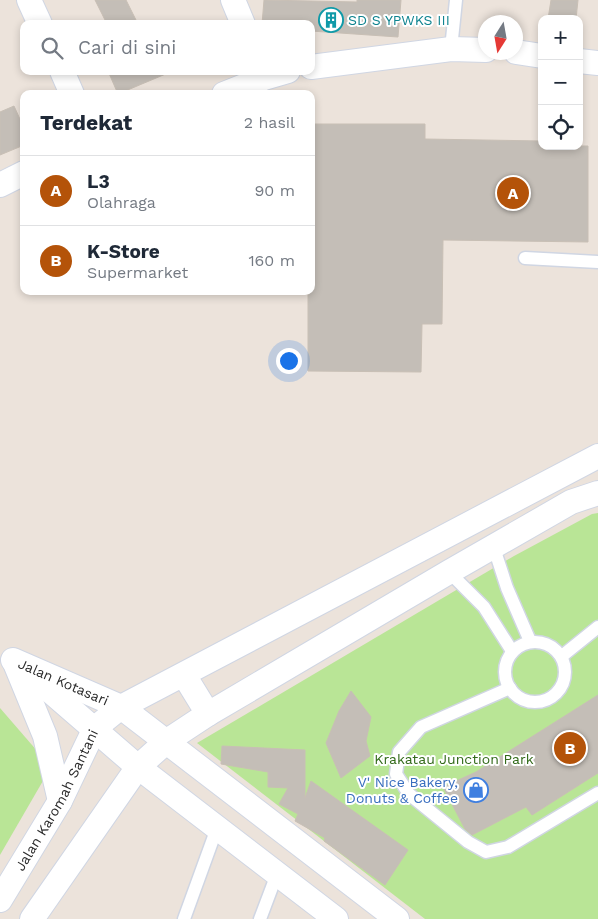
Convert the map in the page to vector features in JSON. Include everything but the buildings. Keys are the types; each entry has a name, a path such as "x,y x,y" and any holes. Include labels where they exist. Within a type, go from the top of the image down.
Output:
{"street":[{"path":"29,0 38,20"},
{"path":"233,0 241,20"},
{"path":"315,66 451,49 478,50"},
{"path":"523,53 538,55"},
{"path":"583,62 598,64"},
{"path":"64,75 70,90"},
{"path":"232,90 263,75"},
{"path":"0,185 20,175"},
{"name":"Jalan Karomah Santani","path":"0,900 60,801 95,728 121,707 566,471 598,456"},
{"path":"32,919 138,767 167,741 208,714 449,572 494,548 571,502 598,493"},
{"path":"7,655 45,736 60,801"},
{"name":"Jalan Kotasari","path":"7,655 121,707 397,919"},
{"name":"Jalan Kotasari","path":"7,655 95,728 138,767 336,919"},
{"path":"184,675 208,714"}],"lane":[{"path":"451,49 456,0"},
{"path":"525,258 598,262"},
{"path":"494,548 507,588 530,641"},
{"path":"449,572 484,607 512,652"},
{"path":"562,656 598,627"},
{"path":"530,641 549,644 562,656 566,674 559,692 543,702 524,700 510,688 504,670 512,652 530,641"},
{"path":"510,688 421,727 399,752 396,774 409,794 468,842 486,852 508,847 598,793"},
{"path":"184,919 217,828"},
{"path":"260,919 277,874"}],"green space":[{"name":"Krakatau Junction Park","path":"598,513 598,919 425,919 197,743 514,556 592,514"},
{"path":"0,708 51,767 0,855"}],"place":[{"name":"SD S YPWKS III","path":"331,20"},
{"name":"L3","path":"513,193"},
{"name":"K-Store","path":"570,748"},
{"name":"V' Nice Bakery, Donuts & Coffee","path":"476,790"}]}
